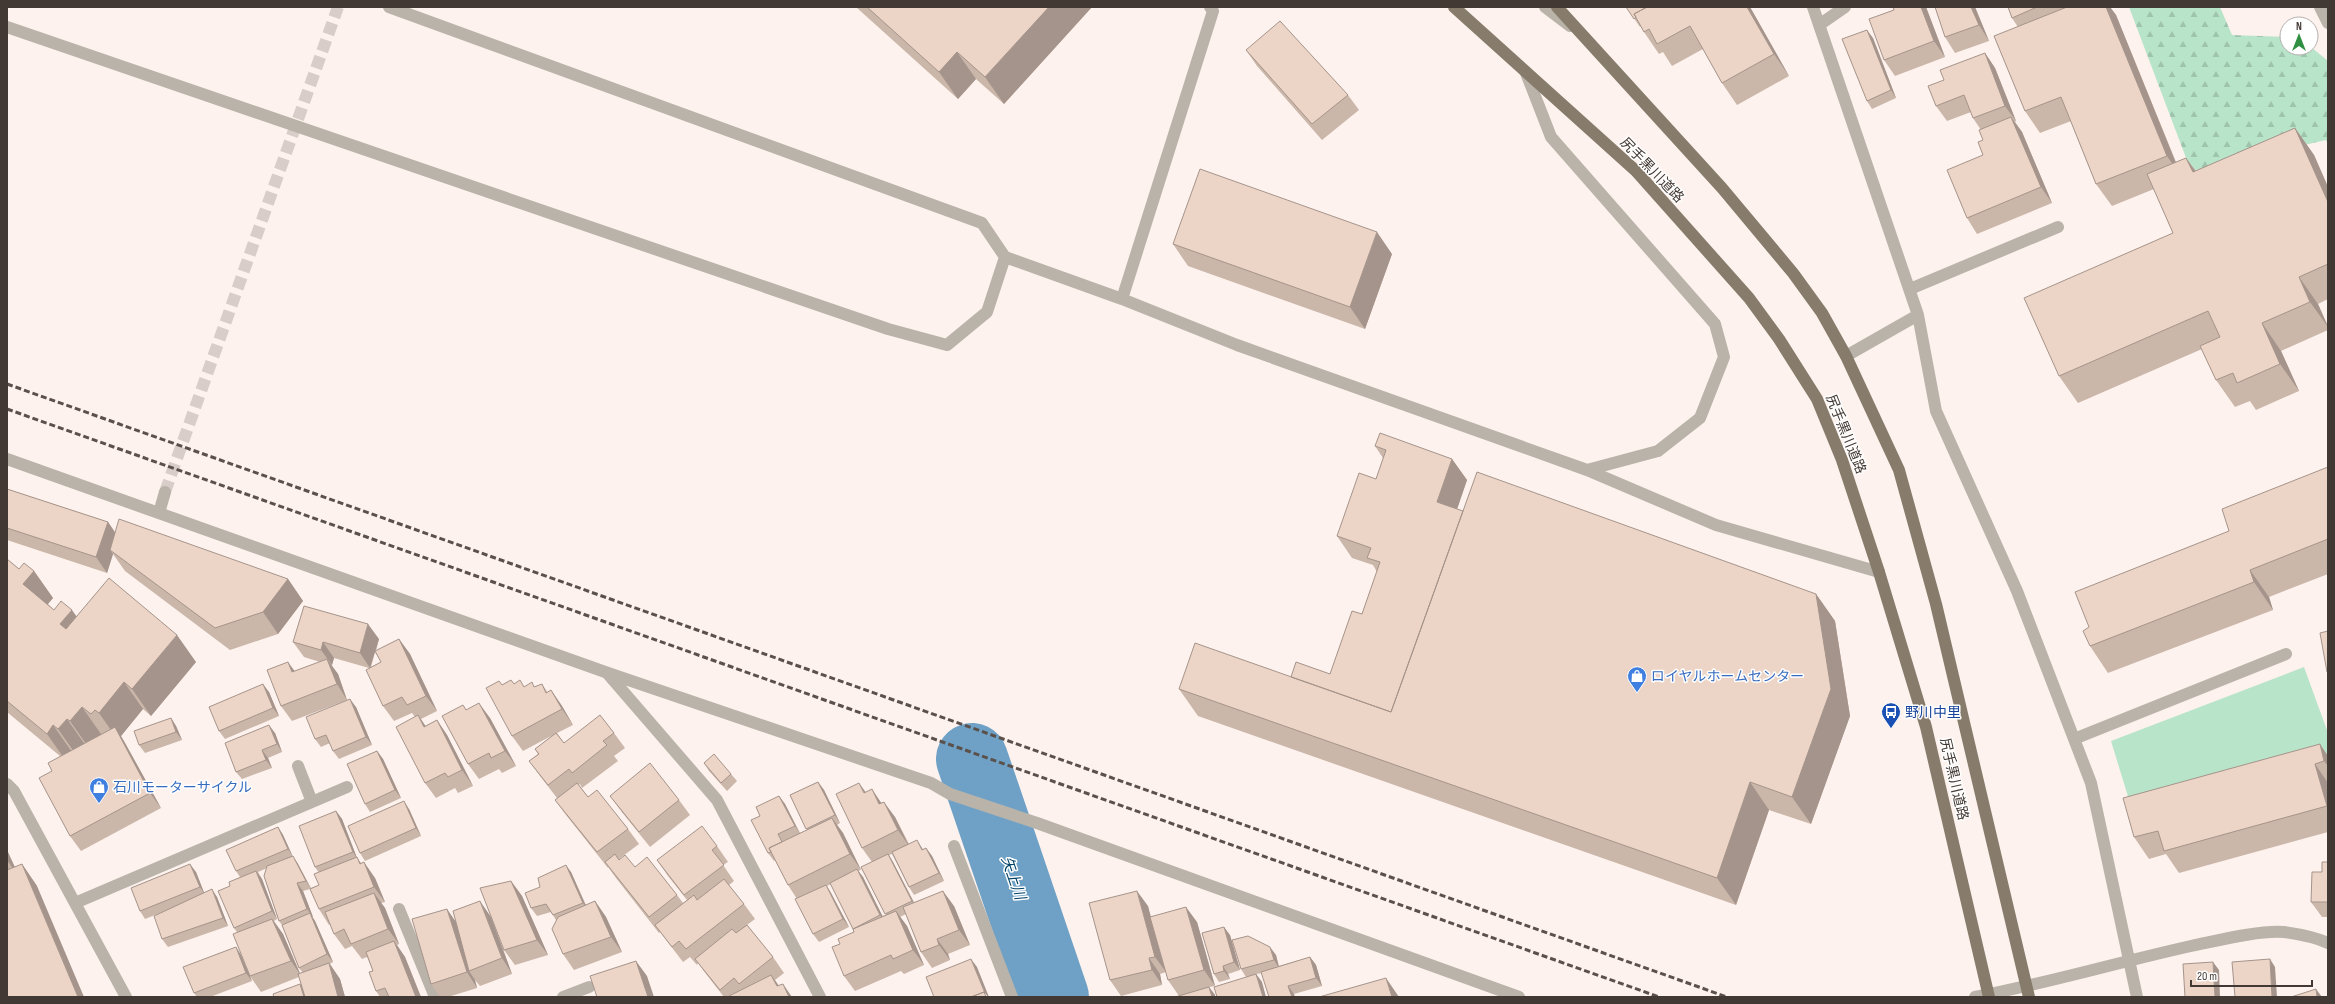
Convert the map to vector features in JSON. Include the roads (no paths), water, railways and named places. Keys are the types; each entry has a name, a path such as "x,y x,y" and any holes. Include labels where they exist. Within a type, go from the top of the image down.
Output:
{"main road":[{"name":"尻手黒川道路","path":"1454,7 1636,171 1749,298 1779,338 1817,399 1842,460 1879,572 1926,727 1989,996"},
{"name":"尻手黒川道路","path":"1557,7 1722,188 1793,273 1822,313 1846,356 1899,470 1942,626 2028,992"}],"street":[{"path":"389,7 982,224 1006,257 1122,299 1237,345 1587,470 1716,525 1879,572"},
{"path":"1122,299 1213,11 1210,7"},
{"path":"1546,7 1580,34"},
{"path":"1813,7 1918,315 1936,411 2017,591 2091,784 2137,997"},
{"path":"1819,25 1846,7"},
{"path":"2320,7 2328,23"},
{"path":"7,27 888,328 947,345 987,312 1006,257"},
{"path":"1526,73 1551,137 1716,324 1724,357 1700,418 1658,451 1587,470"},
{"path":"1910,289 2058,227"},
{"path":"1846,356 1918,315"},
{"path":"7,459 608,673 931,784 950,794 1519,997"},
{"path":"159,513 165,492"},
{"path":"2074,739 2286,654"},
{"path":"608,673 717,800 820,997"},
{"path":"298,766 312,802"},
{"path":"7,784 14,791 126,997"},
{"path":"75,903 347,787"},
{"path":"954,846 1012,997"},
{"path":"399,909 435,997"},
{"path":"1975,997 2028,992 2129,960 2233,937 2283,932 2320,939 2328,943"},
{"path":"563,997 590,987"}],"waterway":[{"name":"矢上川","path":"972,759 1053,997"}],"tunnel":[{"path":"165,492 338,7"}],"railway":[{"path":"7,384 1727,997"},
{"path":"7,409 1659,997"}],"place":[{"name":"ロイヤルホームセンター","path":"1637,693"},
{"name":"野川中里","path":"1891,729"},
{"name":"石川モーターサイクル","path":"99,804"}]}
